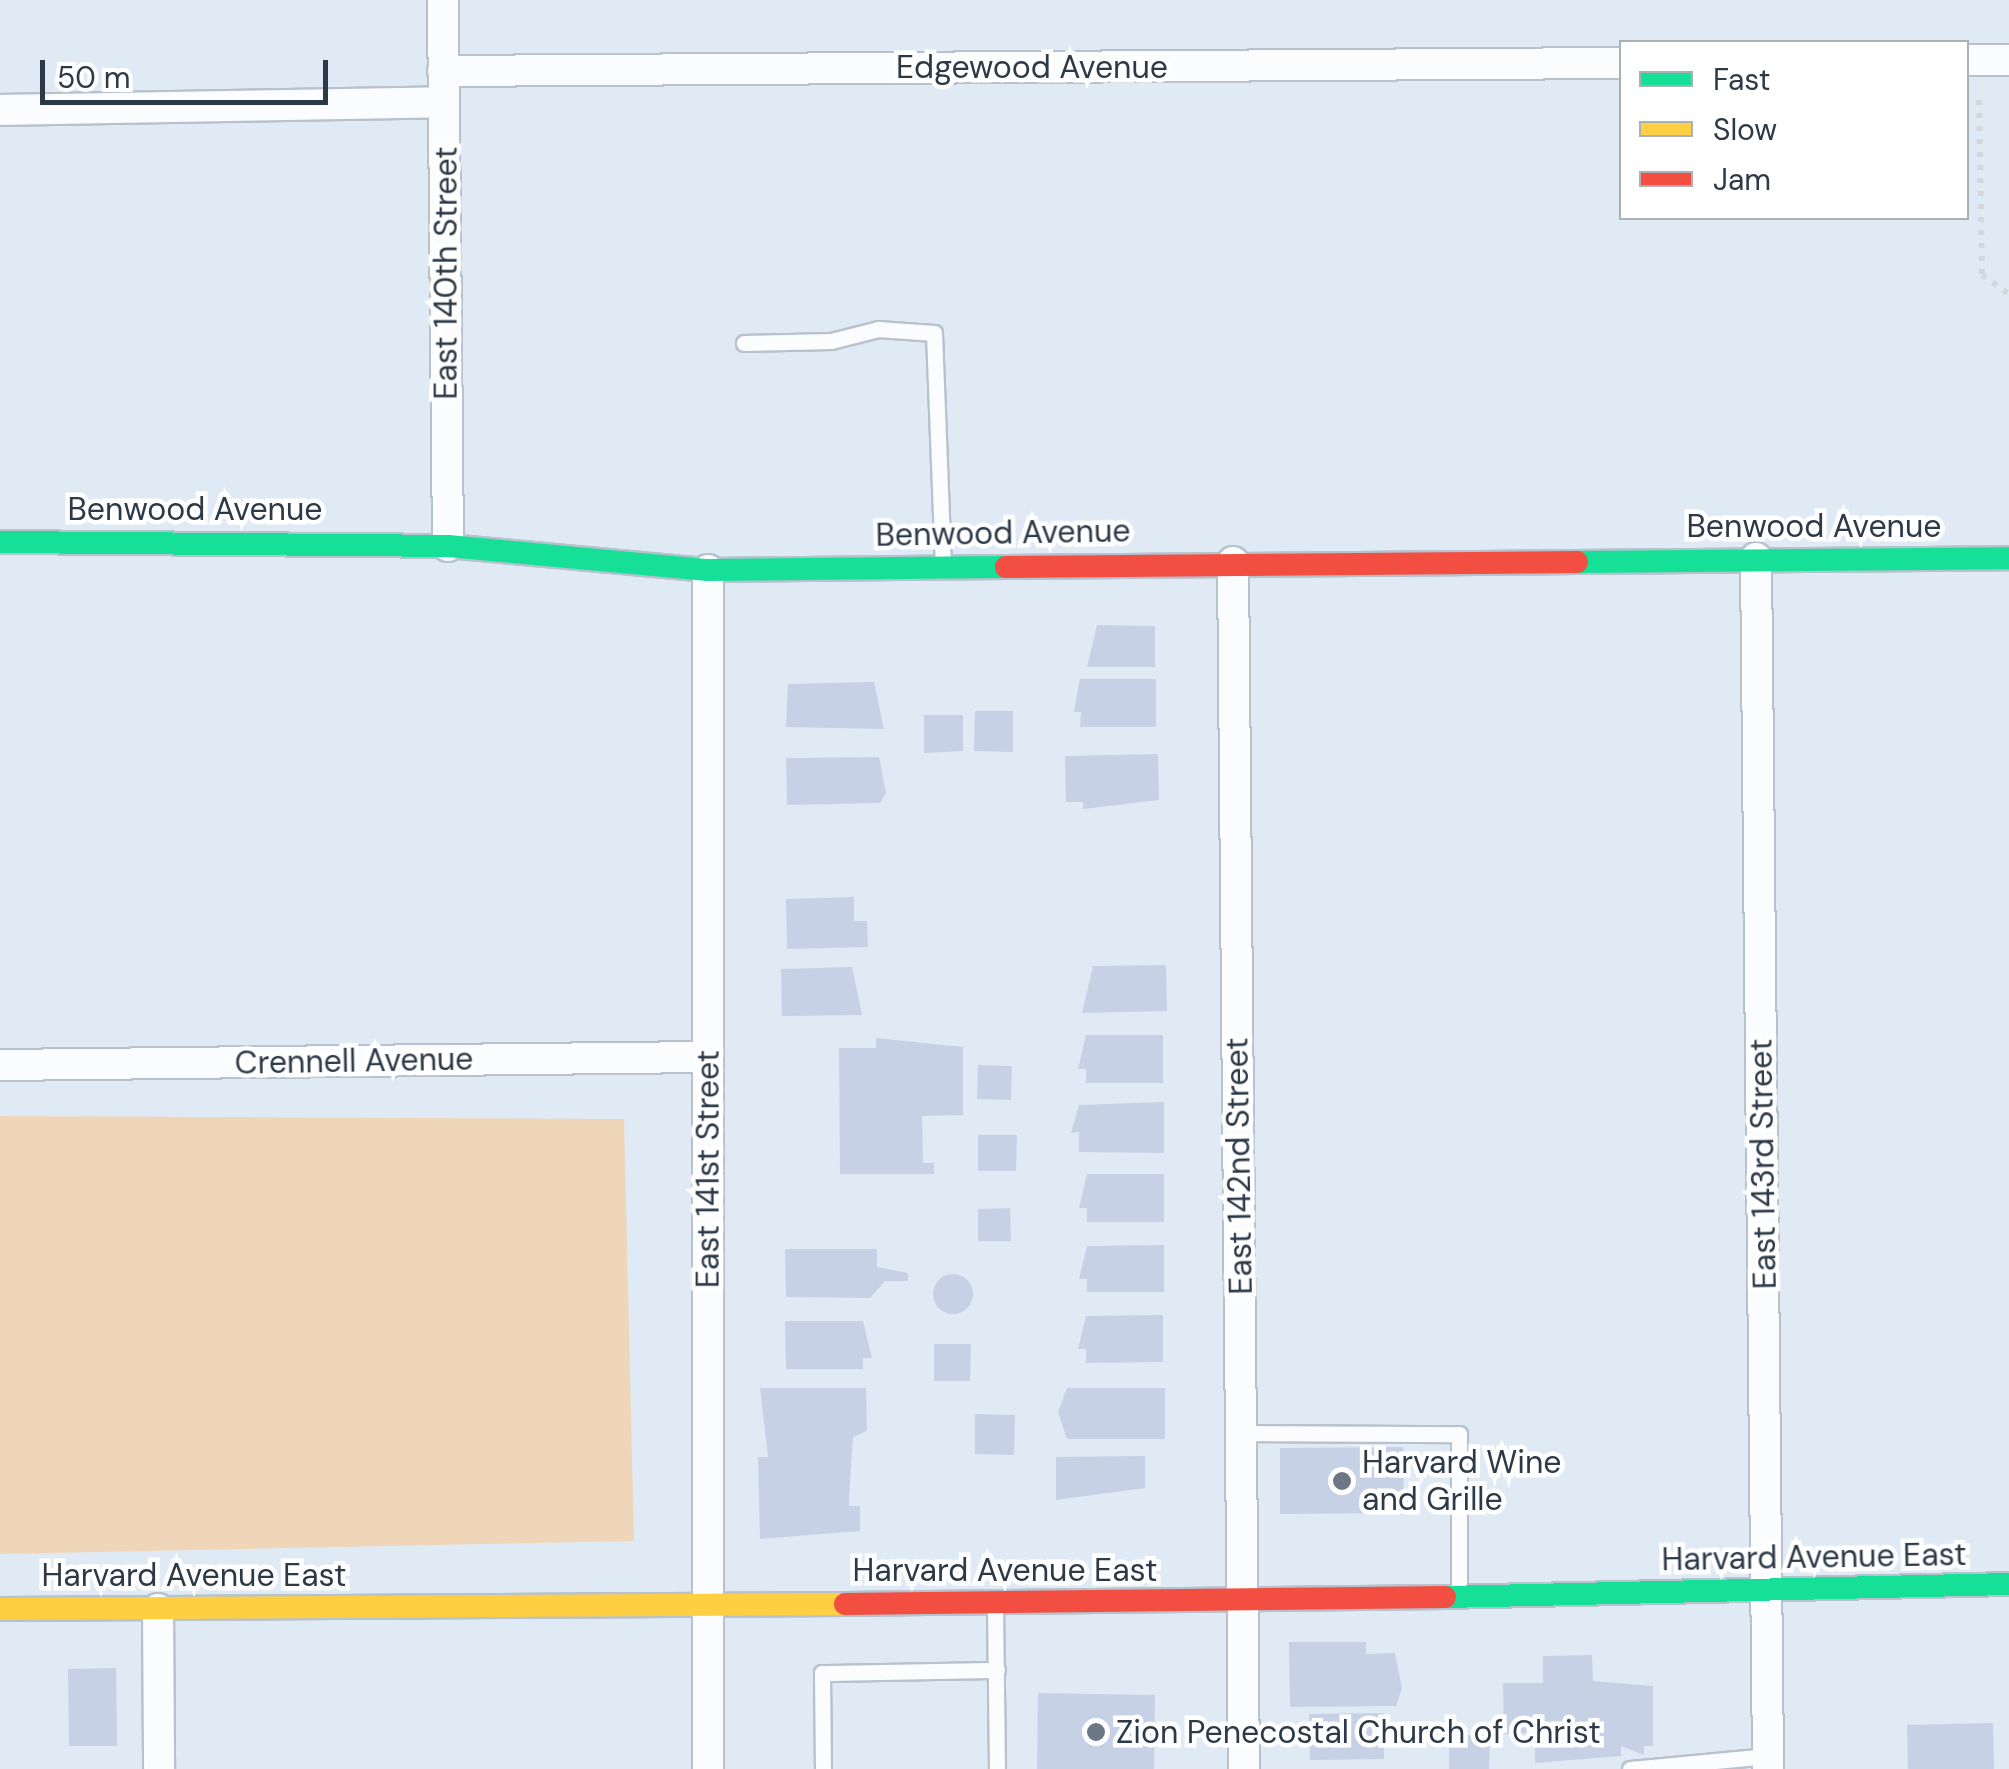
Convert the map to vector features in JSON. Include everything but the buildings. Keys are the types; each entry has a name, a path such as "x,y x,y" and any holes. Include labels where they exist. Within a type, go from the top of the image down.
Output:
{"main road":[{"name":"Benwood Avenue","path":"0,542 448,546 708,570 1233,562 2009,558"},
{"name":"Harvard Avenue East","path":"0,1609 708,1602 1243,1602 2009,1584"}],"street":[{"name":"East 140th Street","path":"443,0 448,546"},
{"path":"1969,60 2009,60"},
{"name":"Edgewood Avenue","path":"443,71 1619,62"},
{"path":"0,110 444,102"},
{"name":"East 143rd Street","path":"1756,558 1768,1762"},
{"name":"East 142nd Street","path":"1233,562 1244,1769"},
{"name":"East 141st Street","path":"708,570 708,1769"},
{"name":"Crennell Avenue","path":"0,1065 708,1057"},
{"path":"158,1609 158,1769"}],"lane":[{"path":"744,343 831,341 878,329 934,333 943,567"},
{"path":"1242,1433 1458,1434 1460,1598"},
{"path":"995,1602 996,1769"},
{"path":"823,1769 822,1673 996,1670"},
{"path":"1630,1769 1768,1762"}],"path":[{"path":"1980,100 1982,275 2009,294"}],"shaded area":[{"path":"0,1116 624,1119 634,1541 0,1554"}],"traffic: fast":[{"path":"0,542 448,546 708,570 1006,567"},
{"path":"1577,562 2009,558"},
{"path":"1445,1597 2009,1584"}],"traffic: slow":[{"path":"0,1609 845,1604"}],"traffic: jam":[{"path":"1006,567 1577,562"},
{"path":"845,1604 1445,1597"}],"place":[{"name":"Harvard Wine and Grille","path":"1342,1481"},
{"name":"Zion Penecostal Church of Christ","path":"1096,1732"}]}
